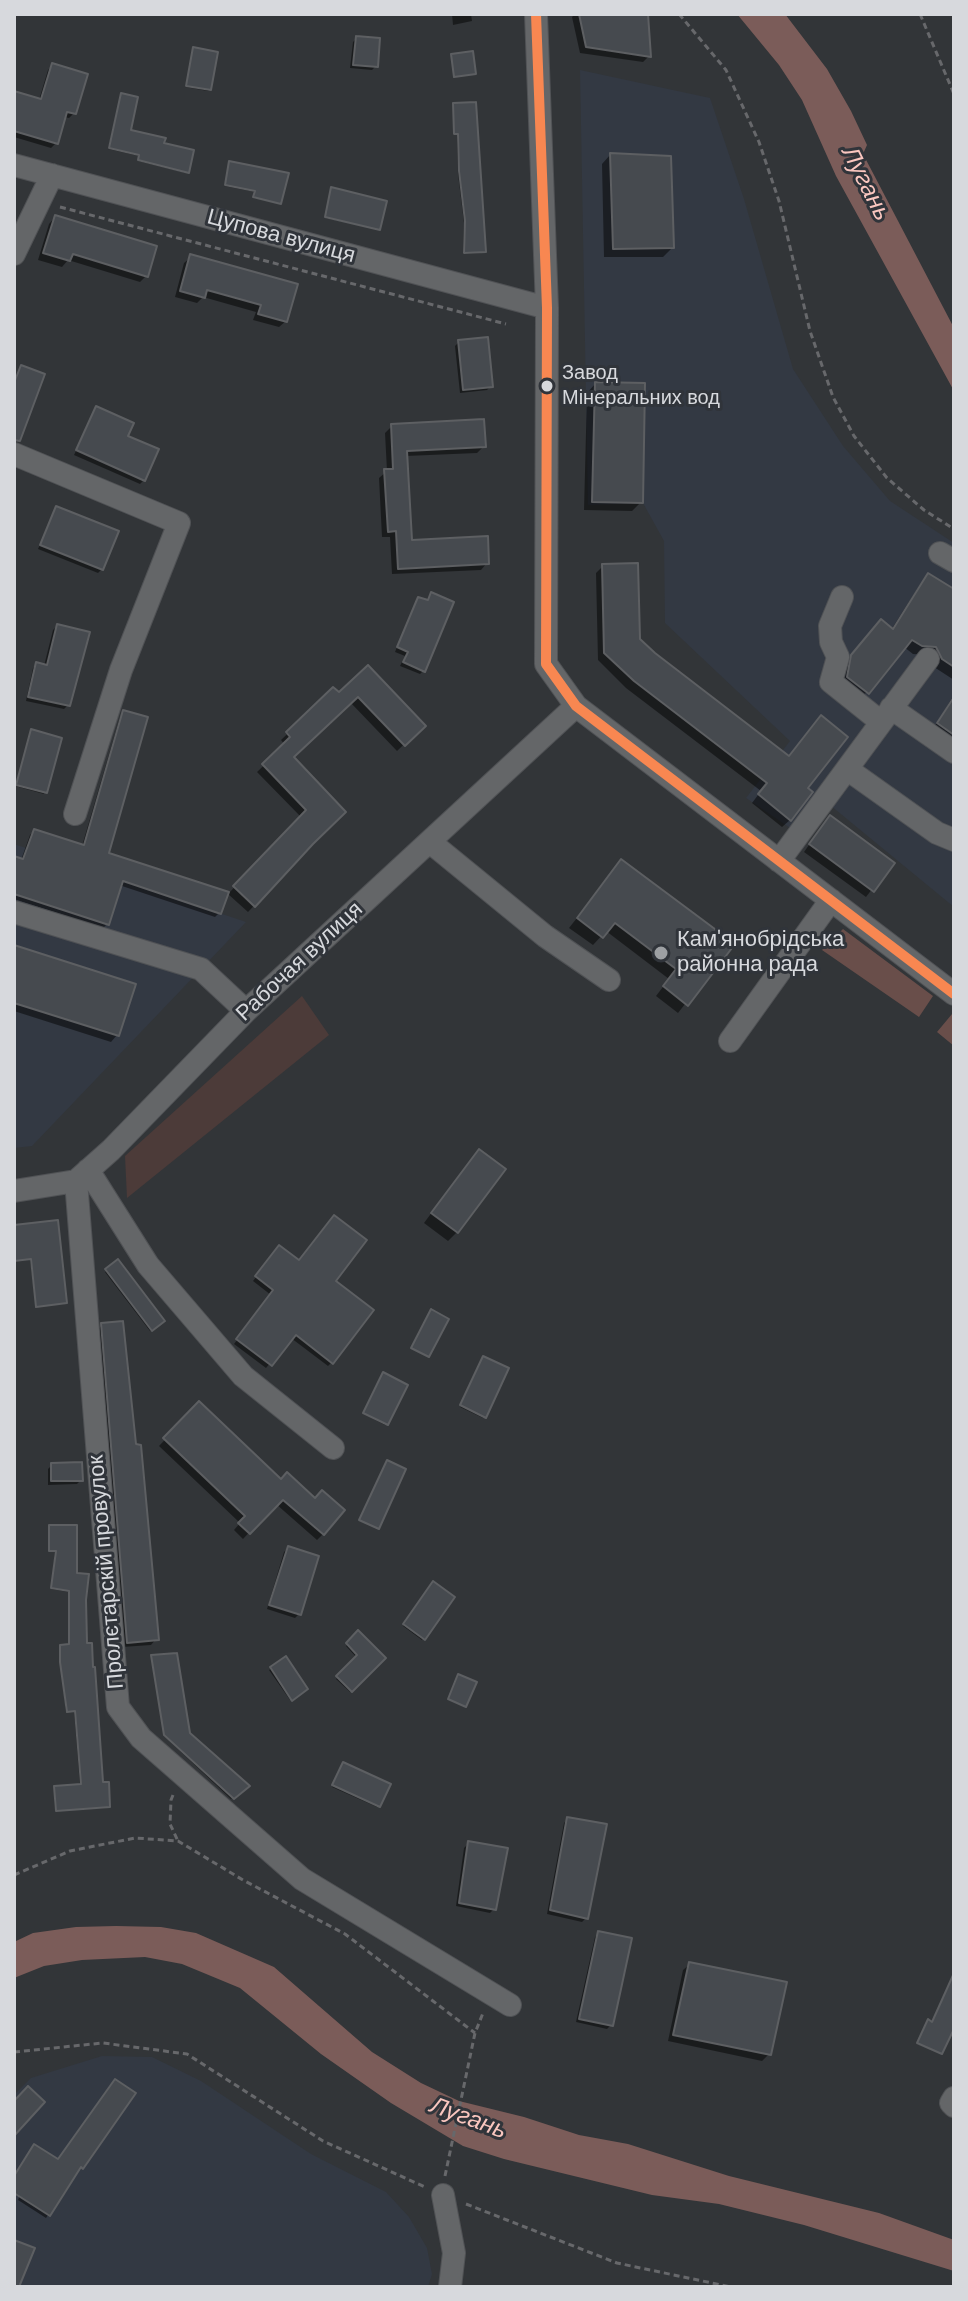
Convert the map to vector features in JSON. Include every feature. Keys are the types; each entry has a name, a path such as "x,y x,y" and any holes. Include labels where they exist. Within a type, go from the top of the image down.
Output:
{"street":[{"path":"536,14 547,308 546,664 576,706 954,994"},
{"name":"Цупова вулиця","path":"14,165 547,308"},
{"path":"14,254 52,175"},
{"path":"14,454 179,523 121,670 75,814"},
{"path":"842,597 830,626 831,642 838,657 831,682 954,752"},
{"path":"779,861 928,659"},
{"name":"Рабочая вулиця","path":"82,1176 246,1011 576,706"},
{"path":"847,769 937,833 954,840"},
{"path":"430,842 545,936 609,980"},
{"path":"730,1041 831,900"},
{"path":"14,912 201,969 246,1011"},
{"path":"14,1191 82,1176 148,1265 243,1376 333,1448"},
{"name":"Пролєтарскій провулок","path":"82,1176 118,1707 141,1738 302,1879 510,2005"},
{"path":"954,2098 951,2103 954,2106"},
{"path":"443,2195 454,2253 450,2287"}],"path":[{"path":"679,14 726,70 759,142 779,201 810,331 833,397 854,436 887,478 924,510 954,529"},
{"path":"920,14 954,94"},
{"path":"40,202 506,324"},
{"path":"178,1841 170,1824 171,1800 183,1775"},
{"path":"14,1875 70,1851 135,1838 178,1841 243,1880 345,1934 475,2033 448,2163"},
{"path":"14,2052 103,2043 187,2054 323,2141 443,2195 617,2263 731,2287"}],"shaded area":[{"path":"580,70 710,98 744,199 793,369 843,446 890,501 954,543 954,907 819,796 796,832 746,798 790,741 665,623 664,541 643,503 588,505"},
{"path":"14,844 246,922 32,1146 14,1148"},
{"path":"843,929 933,996 919,1017 822,950"},
{"path":"302,996 329,1035 127,1198 125,1156"},
{"path":"954,1015 954,1046 937,1032"},
{"path":"102,2056 152,2057 201,2081 311,2154 386,2192 409,2217 427,2248 432,2274 428,2287 14,2287 14,2095 31,2078"}],"water":[{"name":"Лугань","path":"737,14 785,14 827,69 867,145 863,154 954,328 954,391 836,176 802,100 779,65"},
{"name":"Лугань","path":"116,1926 161,1927 196,1933 274,1967 372,2052 421,2083 459,2101 579,2135 628,2144 729,2176 879,2213 954,2240 954,2271 804,2225 719,2204 652,2195 463,2146 391,2103 321,2054 240,1988 182,1964 145,1957 82,1960 44,1966 14,1978 14,1942 33,1933"}],"building":[{"path":"579,14 648,14 651,57 586,47"},
{"path":"356,36 380,38 378,67 353,65"},
{"path":"193,47 218,52 211,90 186,86"},
{"path":"473,51 476,74 454,77 451,54"},
{"path":"52,63 88,74 76,114 67,112 58,144 14,131 14,91 41,99"},
{"path":"121,93 138,97 131,130 166,138 164,143 194,150 189,173 138,160 139,155 109,148"},
{"path":"476,102 486,252 464,253 465,221 453,103"},
{"path":"610,153 671,156 674,248 613,249"},
{"path":"229,161 289,173 281,204 253,197 255,191 225,185"},
{"path":"331,187 387,201 380,230 325,217"},
{"path":"55,215 157,246 148,277 73,254 70,261 43,253"},
{"path":"190,254 298,284 287,322 258,314 261,305 207,290 205,298 180,291"},
{"path":"488,337 493,387 463,390 458,340"},
{"path":"21,365 45,374 20,441 14,440 14,383"},
{"path":"595,382 645,383 643,503 592,502"},
{"path":"96,406 134,423 128,436 159,449 145,481 76,450"},
{"path":"484,419 486,447 407,451 412,540 488,536 489,564 398,569 396,531 388,532 384,469 393,469 391,424"},
{"path":"56,506 119,531 103,570 40,545"},
{"path":"638,563 640,639 655,653 789,756 821,715 848,737 808,788 813,792 791,821 758,794 767,783 634,681 604,653 602,564"},
{"path":"928,573 954,589 954,667 942,659 936,647 922,646 912,640 869,694 847,677 851,655 881,619 893,629"},
{"path":"431,592 454,602 425,672 403,662 408,652 397,647 418,597 428,600"},
{"path":"57,624 90,632 70,706 28,697 36,662 47,665"},
{"path":"368,665 426,726 405,746 358,697 294,757 346,812 255,907 233,886 306,810 262,764 290,737 286,732 333,687 339,692"},
{"path":"954,697 954,735 937,723"},
{"path":"123,710 148,717 109,853 229,892 221,914 123,881 109,925 14,894 14,856 23,859 34,829 84,845"},
{"path":"31,729 62,738 47,793 16,785"},
{"path":"830,815 895,863 874,892 809,844"},
{"path":"621,859 735,944 688,1006 663,986 676,969 615,923 603,938 577,918"},
{"path":"14,945 136,984 119,1036 14,1003"},
{"path":"479,1149 506,1169 458,1233 431,1213"},
{"path":"334,1215 367,1240 336,1281 374,1310 333,1364 296,1335 272,1366 236,1339 273,1290 255,1276 279,1245 299,1260"},
{"path":"58,1220 67,1303 36,1307 31,1259 14,1261 14,1225"},
{"path":"118,1259 165,1321 152,1331 105,1269"},
{"path":"431,1309 449,1319 429,1357 411,1348"},
{"path":"123,1321 136,1444 141,1445 159,1640 127,1643 101,1323"},
{"path":"483,1356 509,1368 486,1418 460,1405"},
{"path":"383,1372 408,1385 388,1425 363,1413"},
{"path":"199,1401 281,1479 287,1472 315,1498 322,1490 345,1510 324,1535 283,1500 250,1534 238,1523 245,1516 163,1438"},
{"path":"387,1460 406,1469 379,1529 359,1520"},
{"path":"82,1462 83,1481 51,1481 51,1463"},
{"path":"49,1525 77,1525 77,1573 89,1574 87,1643 92,1643 103,1782 109,1782 110,1807 56,1811 54,1786 81,1784 75,1711 67,1712 60,1662 60,1645 69,1644 69,1591 51,1588 56,1551 49,1551"},
{"path":"288,1546 319,1556 301,1615 269,1605"},
{"path":"433,1581 455,1597 425,1640 403,1624"},
{"path":"358,1630 386,1658 352,1692 336,1676 357,1655 346,1643"},
{"path":"177,1653 190,1733 250,1786 234,1799 164,1735 151,1655"},
{"path":"286,1656 308,1689 292,1701 270,1667"},
{"path":"458,1674 477,1682 466,1707 448,1699"},
{"path":"343,1762 391,1784 380,1807 332,1785"},
{"path":"567,1817 607,1824 588,1919 550,1910"},
{"path":"468,1841 508,1848 496,1910 459,1903"},
{"path":"598,1931 632,1938 613,2026 579,2019"},
{"path":"689,1962 787,1982 771,2055 673,2035"},
{"path":"954,1973 954,2029 942,2054 917,2043 928,2019 932,2022"},
{"path":"115,2079 136,2093 83,2169 81,2167 50,2216 14,2193 14,2176 34,2144 58,2159"},
{"path":"28,2086 45,2102 14,2136 14,2101"},
{"path":"14,2240 35,2248 19,2287 14,2287"}],"transit line":[{"path":"536,14 547,308 546,664 576,706 954,994"}],"place":[{"name":"Завод Мінеральних вод","path":"547,386"},
{"name":"Кам'янобрідська районна рада","path":"661,953"}]}
